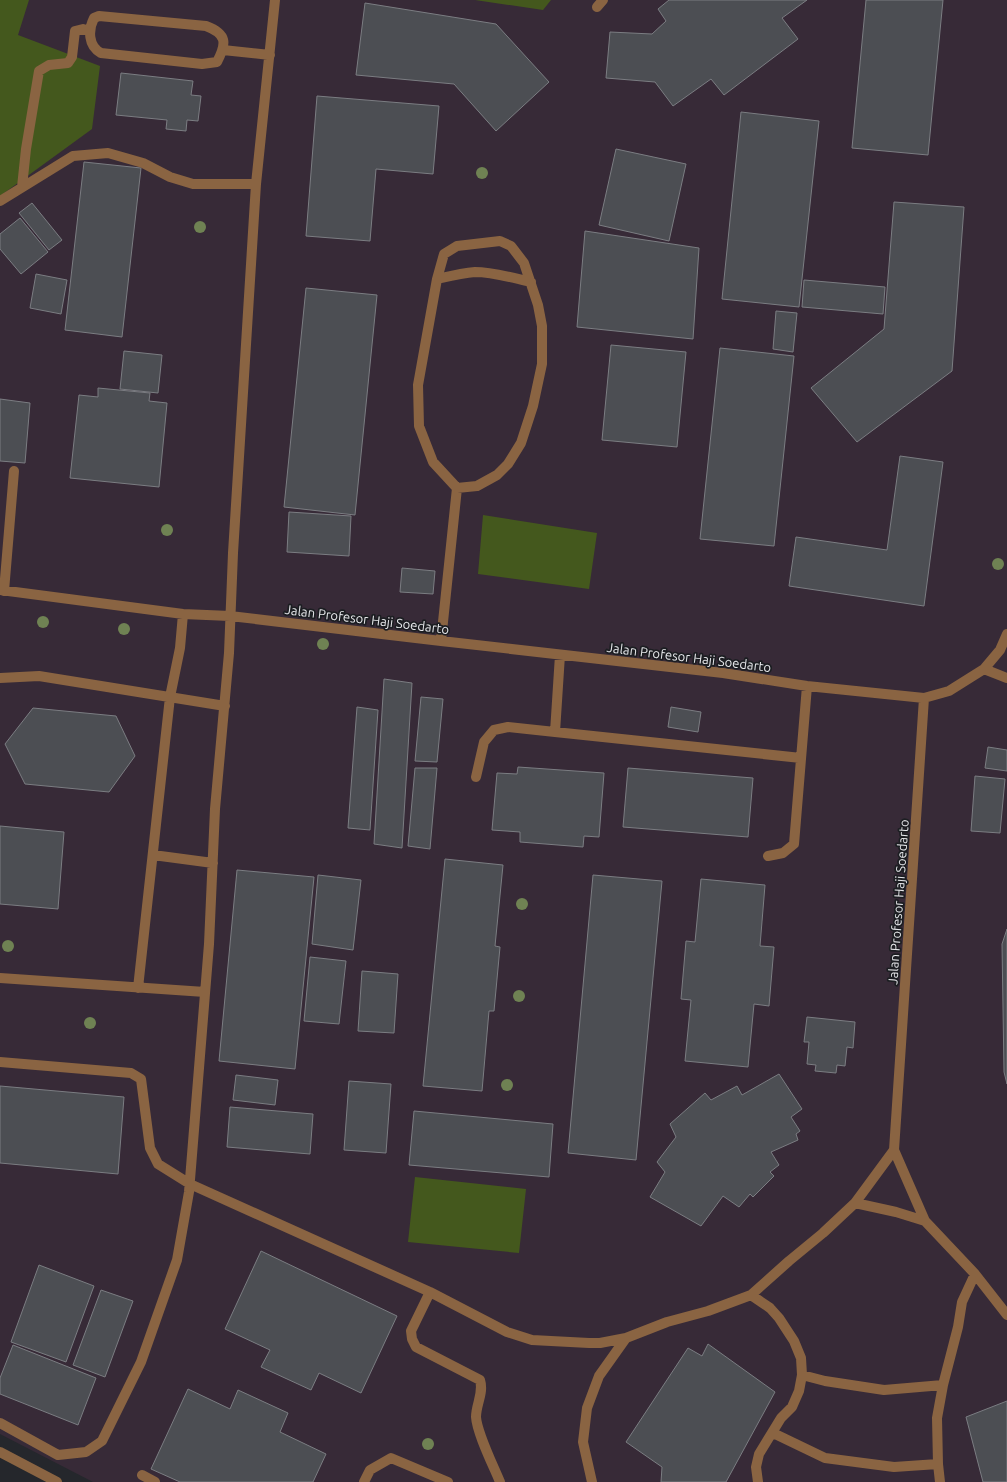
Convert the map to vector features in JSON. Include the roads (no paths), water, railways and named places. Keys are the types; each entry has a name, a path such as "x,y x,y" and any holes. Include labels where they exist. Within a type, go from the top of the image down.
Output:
{"street":[{"path":"0,1423 58,1455 86,1452 102,1442 141,1362 177,1260 190,1184 209,944 215,809 229,653 233,553 256,184 275,0"},
{"path":"99,16 206,26 217,30 222,36 223,50 217,62 202,64 101,53 95,50 91,43 90,31 94,18 99,16"},
{"path":"22,187 26,149 39,71 49,65 68,63 72,57 75,31 83,29 90,31"},
{"path":"223,50 270,55"},
{"path":"0,201 73,156 108,153 142,163 170,177 193,184 256,184"},
{"path":"441,641 457,488 433,462 419,426 418,385 437,279 444,254 457,246 500,241 511,246 524,263 531,282 538,305 542,326 542,364 533,406 521,443 508,464 497,475 477,486 457,488"},
{"path":"437,279 475,272 531,282"},
{"path":"2,591 14,471"},
{"name":"Jalan Profesor Haji Soedarto","path":"2,591 183,614 230,616 723,673 807,686 924,698 894,1150"},
{"path":"138,988 170,697 180,648 183,614"},
{"path":"924,698 949,691 984,668 1000,650 1007,634"},
{"path":"555,732 560,654"},
{"path":"984,668 1007,678"},
{"path":"0,678 39,676 225,706"},
{"path":"768,856 783,853 794,844 807,686"},
{"path":"476,777 484,742 494,730 508,728 801,758"},
{"path":"152,856 212,863"},
{"path":"0,978 205,992"},
{"path":"0,1062 130,1073 141,1079 150,1148 158,1164 190,1184 430,1292 507,1332 532,1340 600,1343 626,1338 667,1322 708,1312 751,1295 823,1233 855,1203 894,1150"},
{"path":"894,1150 925,1221 975,1274 1007,1315"},
{"path":"855,1203 896,1212 925,1221"},
{"path":"940,1482 937,1418 943,1386 958,1328 962,1302 975,1274"},
{"path":"430,1292 411,1331 412,1339 416,1347 480,1380 482,1386 476,1415 477,1426 500,1482"},
{"path":"751,1295 770,1308 783,1324 794,1342 801,1358 802,1375 799,1391 792,1407 781,1418 759,1454 756,1467 758,1482"},
{"path":"592,1482 583,1442 587,1408 599,1376 626,1338"},
{"path":"802,1375 825,1381 884,1390 943,1386"},
{"path":"772,1433 825,1458 894,1467 938,1464"},
{"path":"0,1452 57,1482"},
{"path":"364,1482 370,1470 391,1458 448,1482"},
{"path":"142,1475 155,1482"}]}
